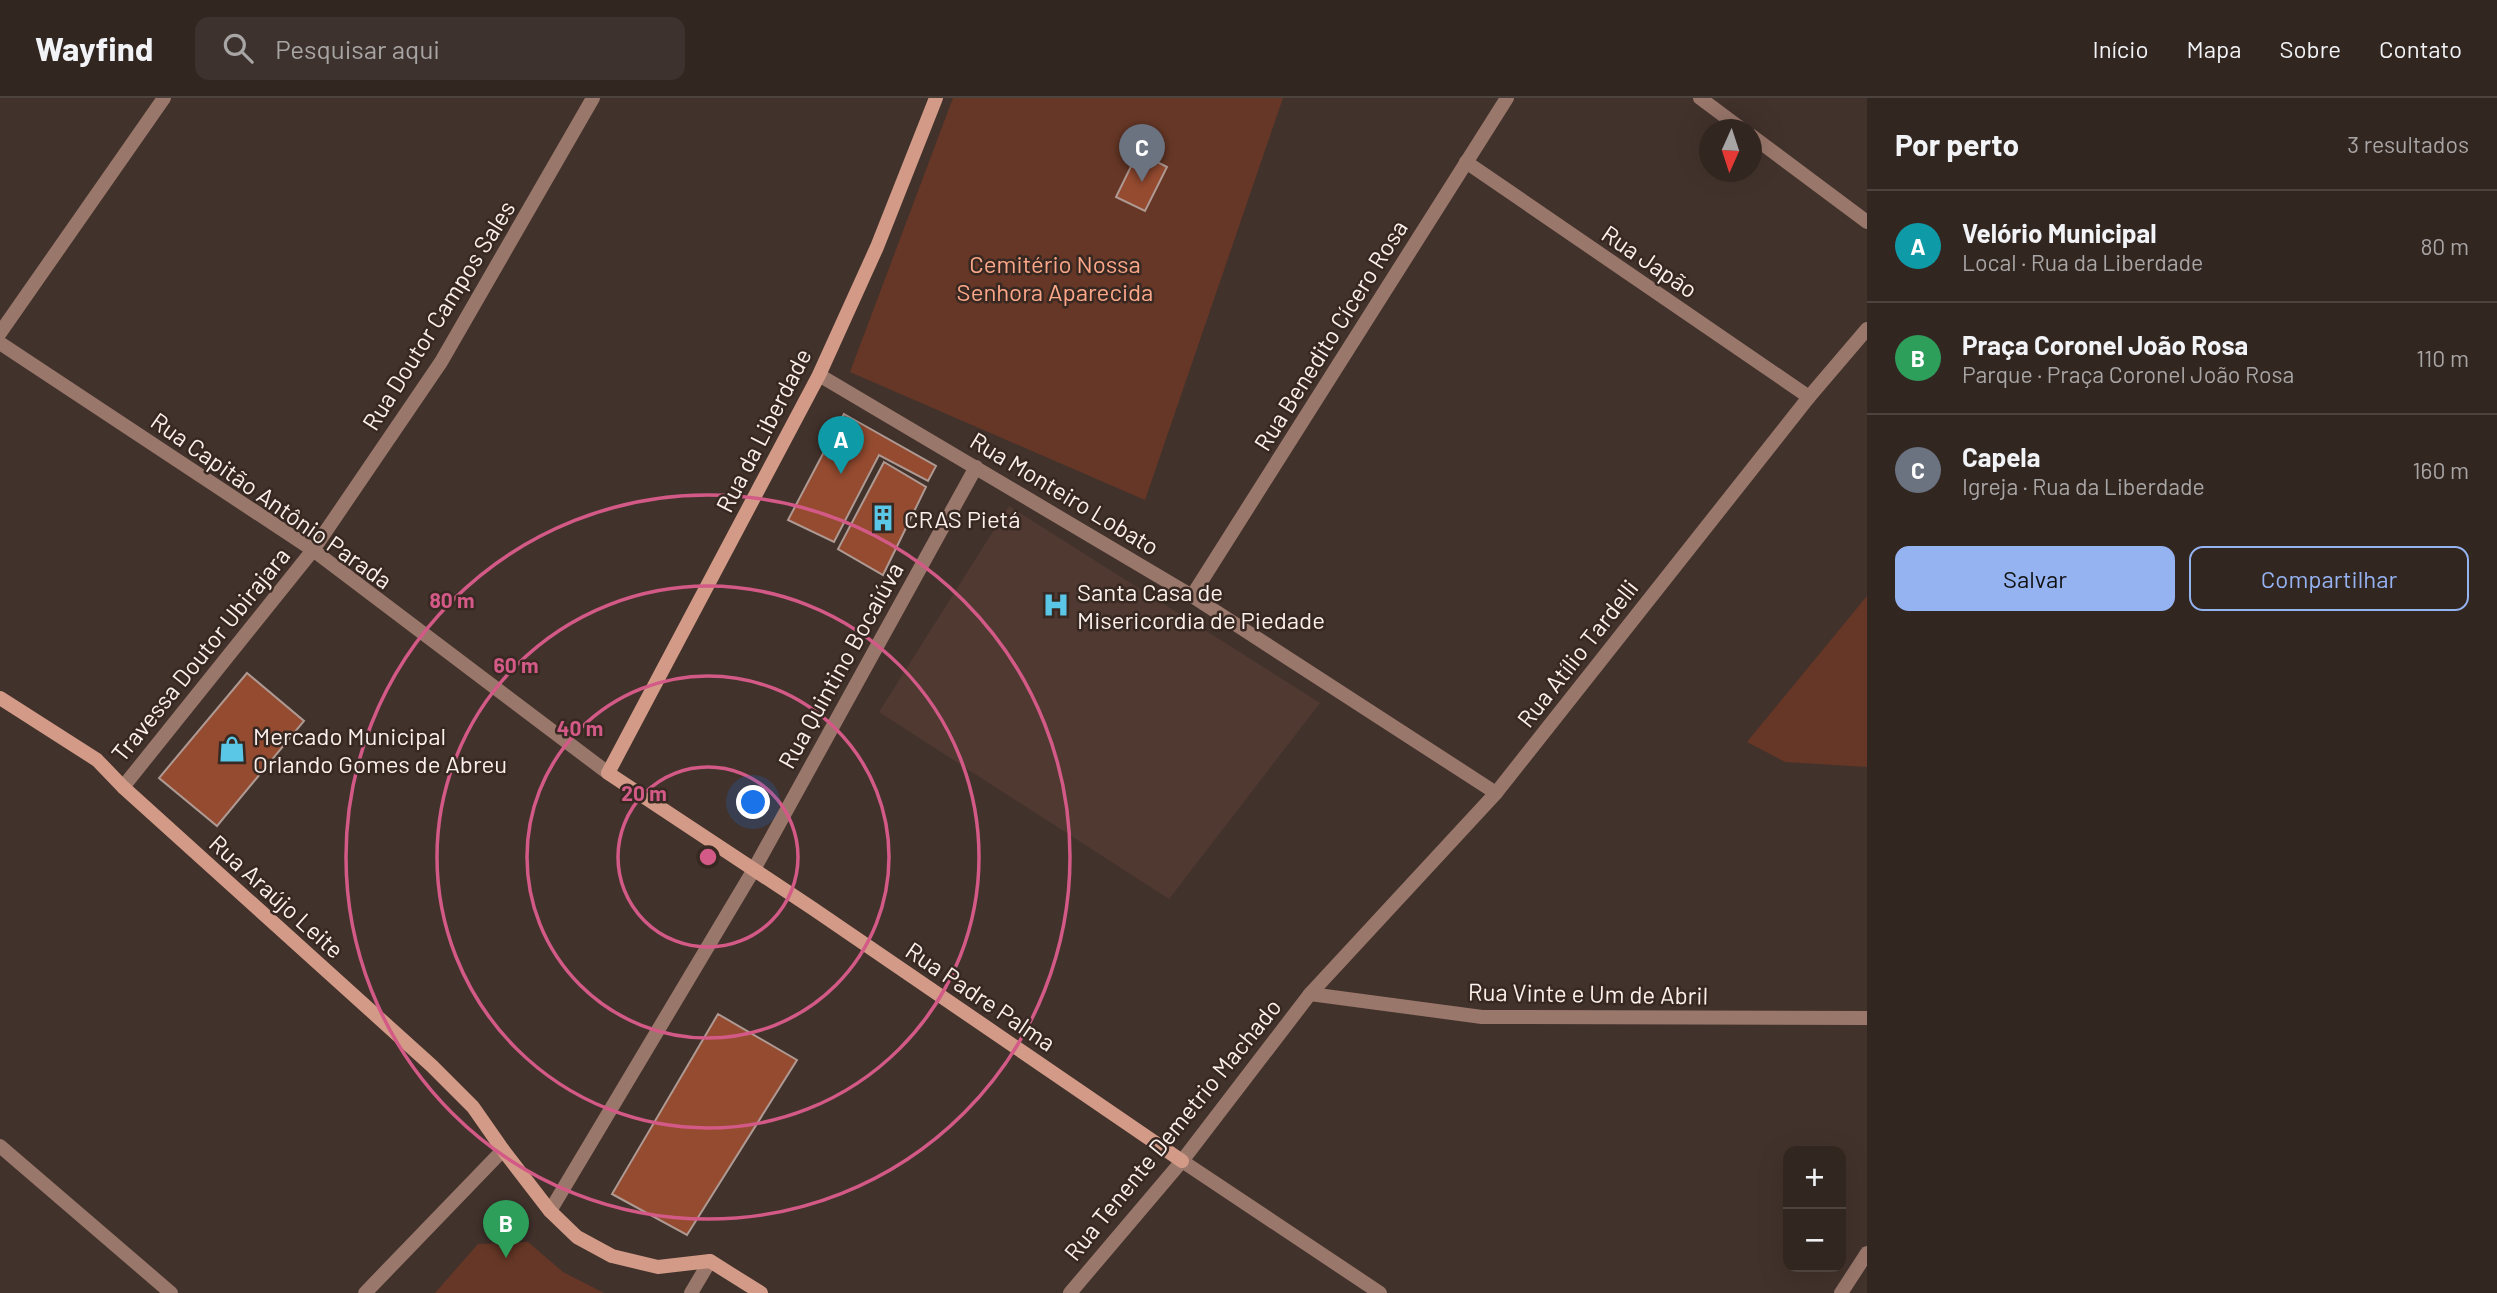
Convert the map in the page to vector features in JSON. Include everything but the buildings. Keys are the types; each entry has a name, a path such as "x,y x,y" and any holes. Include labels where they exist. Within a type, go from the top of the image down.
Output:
{"street":[{"path":"0,332 164,98"},
{"name":"Rua Doutor Campos Sales","path":"313,550 441,362 593,98"},
{"name":"Rua da Liberdade","path":"608,773 819,374 877,247 936,98"},
{"name":"Rua Benedito Cícero Rosa","path":"1192,596 1507,98"},
{"path":"1700,98 1728,119"},
{"path":"1762,143 1867,222"},
{"name":"Rua Japão","path":"1466,162 1809,397"},
{"name":"Rua Atílio Tardelli","path":"1310,994 1496,793 1809,397 1867,329"},
{"name":"Rua Capitão Antônio Parada","path":"0,343 313,550 608,773 753,871"},
{"name":"Rua Monteiro Lobato","path":"819,374 1192,596 1496,793"},
{"name":"Rua Quintino Bocaiúva","path":"550,1211 753,871 976,467"},
{"name":"Travessa Doutor Ubirajara","path":"123,787 313,550"},
{"name":"Rua Araújo Leite","path":"0,698 97,760 123,787 432,1066 474,1107 550,1211 577,1237 612,1256 658,1267 710,1261"},
{"name":"Rua Padre Palma","path":"753,871 812,908 1182,1161"},
{"name":"Rua Vinte e Um de Abril","path":"1310,994 1482,1017 1867,1018"},
{"name":"Rua Tenente Demetrio Machado","path":"1070,1293 1182,1161 1310,994"},
{"path":"0,1146 171,1293"},
{"path":"365,1293 503,1150"},
{"path":"1182,1161 1380,1293"},
{"path":"1841,1293 1867,1254"},
{"path":"691,1293 710,1261 761,1293"}],"shaded area":[{"name":"Santa Casa de Misericordia de Piedade","path":"1009,506 1320,703 1169,899 879,712"}],"green space":[{"name":"Cemitério Nossa Senhora Aparecida","path":"953,98 1283,98 1145,500 850,372"},
{"path":"1867,596 1867,767 1785,762 1747,742"},
{"path":"528,1242 563,1272 604,1293 435,1293 478,1244"}],"place":[{"name":"Capela","path":"1142,182"},
{"name":"Velório Municipal","path":"841,474"},
{"name":"CRAS Pietá","path":"883,518"},
{"name":"Santa Casa de Misericordia de Piedade","path":"1056,605"},
{"name":"Mercado Municipal Orlando Gomes de Abreu","path":"232,749"},
{"name":"Praça Coronel João Rosa","path":"506,1258"}]}
